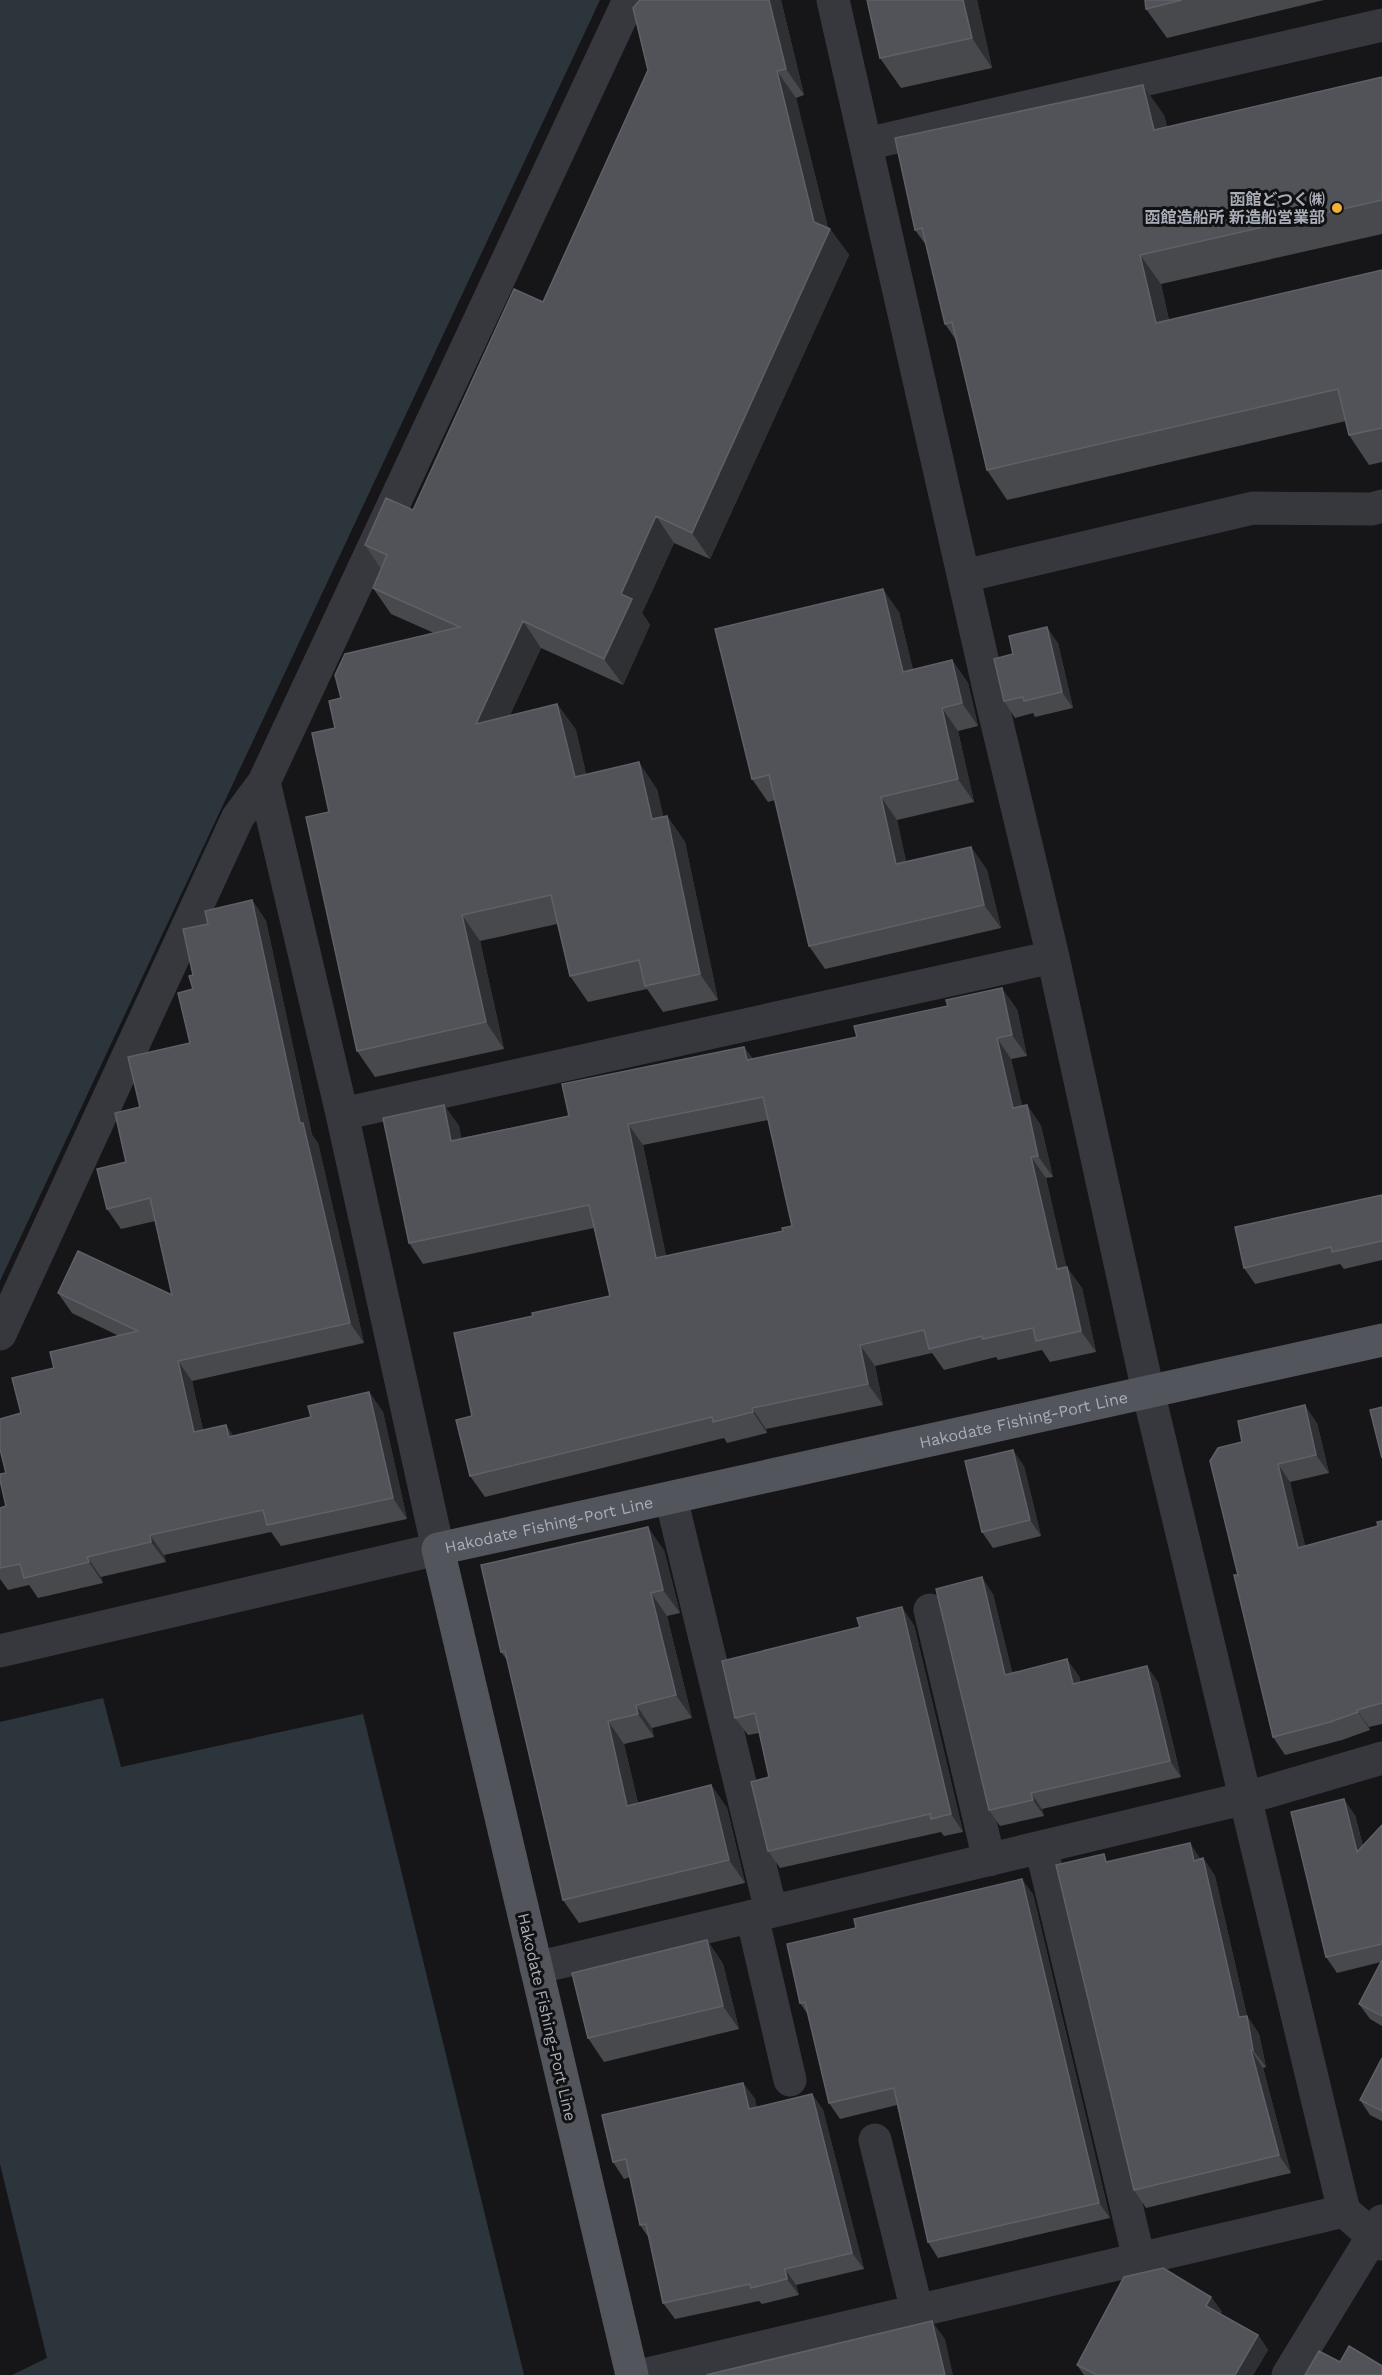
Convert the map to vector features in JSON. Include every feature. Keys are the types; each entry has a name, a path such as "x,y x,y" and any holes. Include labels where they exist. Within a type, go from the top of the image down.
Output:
{"main road":[{"name":"Hakodate Fishing-Port Line","path":"632,2375 438,1549 1382,1340"}],"street":[{"path":"0,1334 238,818 264,782 628,0"},
{"path":"833,0 1053,957 1148,1391 1344,2211 1379,2234 1287,2375"},
{"path":"866,144 1382,25"},
{"path":"964,576 1253,508 1371,509 1382,506"},
{"path":"0,1651 438,1549 342,1114 264,782"},
{"path":"342,1114 1053,957"},
{"path":"671,1498 762,1914 790,2080"},
{"path":"930,1610 989,1860"},
{"path":"536,1968 1246,1798 1382,1758"},
{"path":"1041,1847 1139,2259"},
{"path":"875,2140 917,2311"},
{"path":"643,2375 1344,2211"}],"shaded area":[{"path":"0,0 600,0 0,1281"},
{"path":"103,1698 121,1767 363,1714 524,2375 12,2375 47,2358 0,2164 0,1722"}],"building":[{"path":"640,0 769,0 786,69 777,71 814,222 830,229 692,533 656,516 621,594 632,599 604,659 523,621 476,724 557,704 575,777 639,762 652,819 667,816 700,974 645,986 639,960 570,976 551,895 462,915 486,1022 357,1051 306,817 329,812 312,733 335,728 329,701 341,698 335,675 345,654 460,627 373,588 387,555 365,545 386,498 413,510 514,289 543,302 648,70 633,8"},
{"path":"867,0 963,0 972,38 880,58"},
{"path":"1145,0 1182,0 1146,9"},
{"path":"1382,77 1382,200 1140,255 1156,323 1382,270 1382,428 1349,435 1338,389 987,470 952,322 945,324 922,228 915,230 895,138 1143,85 1154,130"},
{"path":"883,589 903,672 952,660 962,703 942,708 958,779 881,797 896,864 971,847 984,905 809,946 769,775 752,779 715,629"},
{"path":"1047,627 1062,692 1024,701 1023,697 1004,701 994,659 1013,654 1009,636"},
{"path":"252,900 300,1123 303,1123 350,1323 178,1361 194,1432 226,1425 229,1437 311,1417 308,1406 369,1392 393,1498 267,1525 263,1510 150,1535 151,1542 87,1557 89,1562 24,1578 20,1564 0,1568 0,1508 6,1506 0,1474 6,1473 0,1449 0,1419 21,1413 12,1378 54,1368 50,1352 138,1331 58,1293 78,1251 172,1295 150,1198 107,1209 97,1169 126,1162 115,1113 140,1107 128,1057 190,1043 178,993 193,989 189,976 193,975 183,929 208,924 205,911"},
{"path":"1002,988 1012,1035 997,1038 1013,1108 1027,1105 1038,1156 1031,1157 1057,1269 1067,1267 1081,1331 1036,1341 1033,1328 983,1339 982,1336 929,1349 924,1330 860,1345 868,1384 752,1408 753,1412 713,1422 712,1417 470,1476 456,1420 472,1416 454,1333 610,1296 589,1205 409,1243 383,1118 444,1105 451,1141 569,1116 562,1084 744,1047 747,1060 857,1037 854,1026 948,1006 946,1000","holes":["763,1097 792,1226 782,1228 783,1231 656,1258 628,1124"]},
{"path":"1382,1195 1382,1241 1332,1252 1331,1247 1244,1268 1235,1227"},
{"path":"1305,1405 1316,1455 1278,1464 1298,1548 1378,1526 1377,1522 1382,1521 1382,1703 1357,1710 1358,1712 1330,1722 1273,1737 1234,1575 1238,1575 1210,1461 1218,1448 1242,1442 1238,1421"},
{"path":"1382,1407 1382,1458 1370,1410"},
{"path":"1013,1450 1030,1520 982,1532 965,1461"},
{"path":"648,1527 663,1590 651,1593 676,1695 636,1705 638,1714 608,1721 627,1806 711,1785 729,1860 563,1900 505,1651 501,1652 481,1565"},
{"path":"982,1577 1005,1675 1067,1659 1073,1684 1147,1666 1170,1761 1031,1793 1033,1800 989,1810 936,1589"},
{"path":"902,1607 951,1814 931,1819 930,1814 768,1851 751,1782 769,1777 755,1713 735,1718 722,1661 860,1627 857,1618"},
{"path":"1344,1799 1357,1852 1382,1825 1382,1944 1326,1957 1291,1812"},
{"path":"1190,1843 1194,1861 1203,1858 1239,2017 1247,2016 1253,2050 1251,2050 1279,2155 1134,2190 1056,1865 1104,1854 1106,1862"},
{"path":"1022,1879 1099,2203 928,2242 894,2088 829,2103 805,2002 800,2003 787,1944 856,1928 854,1919"},
{"path":"707,1940 723,2006 588,2038 572,1973"},
{"path":"1382,1960 1382,2016 1359,2004"},
{"path":"1382,2058 1382,2111 1360,2100"},
{"path":"743,2083 749,2109 812,2094 852,2253 785,2269 787,2279 751,2288 750,2284 663,2303 646,2224 640,2225 626,2159 613,2162 602,2115"},
{"path":"1163,2268 1211,2297 1206,2306 1258,2335 1235,2375 1097,2375 1077,2365 1124,2277"},
{"path":"932,2321 945,2375 706,2375"},
{"path":"1349,2346 1382,2366 1382,2375 1305,2375 1319,2351 1340,2362"}],"place":[{"name":"函館どつく㈱ 函館造船所 新造船営業部","path":"1337,208"}]}
